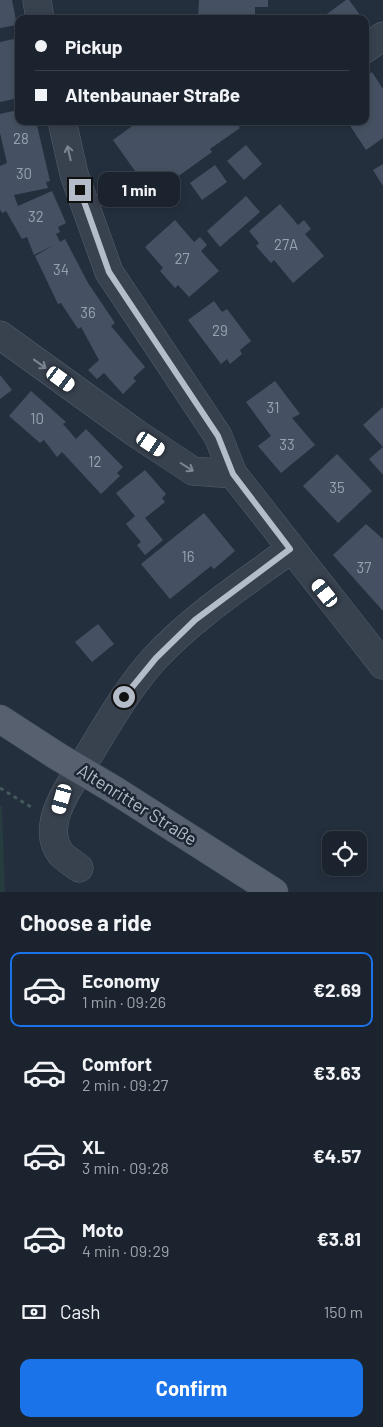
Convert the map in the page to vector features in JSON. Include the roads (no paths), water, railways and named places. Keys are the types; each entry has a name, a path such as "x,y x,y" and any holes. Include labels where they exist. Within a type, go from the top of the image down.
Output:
{"main road":[{"name":"Altenritter Straße","path":"0,718 274,892"}],"street":[{"path":"37,0 39,15"},
{"path":"369,46 383,36"},
{"path":"63,125 74,174 109,272 218,436 233,474 383,665"},
{"path":"0,335 193,472 233,474"},
{"path":"79,868 61,854 54,834 56,819 62,799 124,697 156,658 195,620 290,549"}]}
